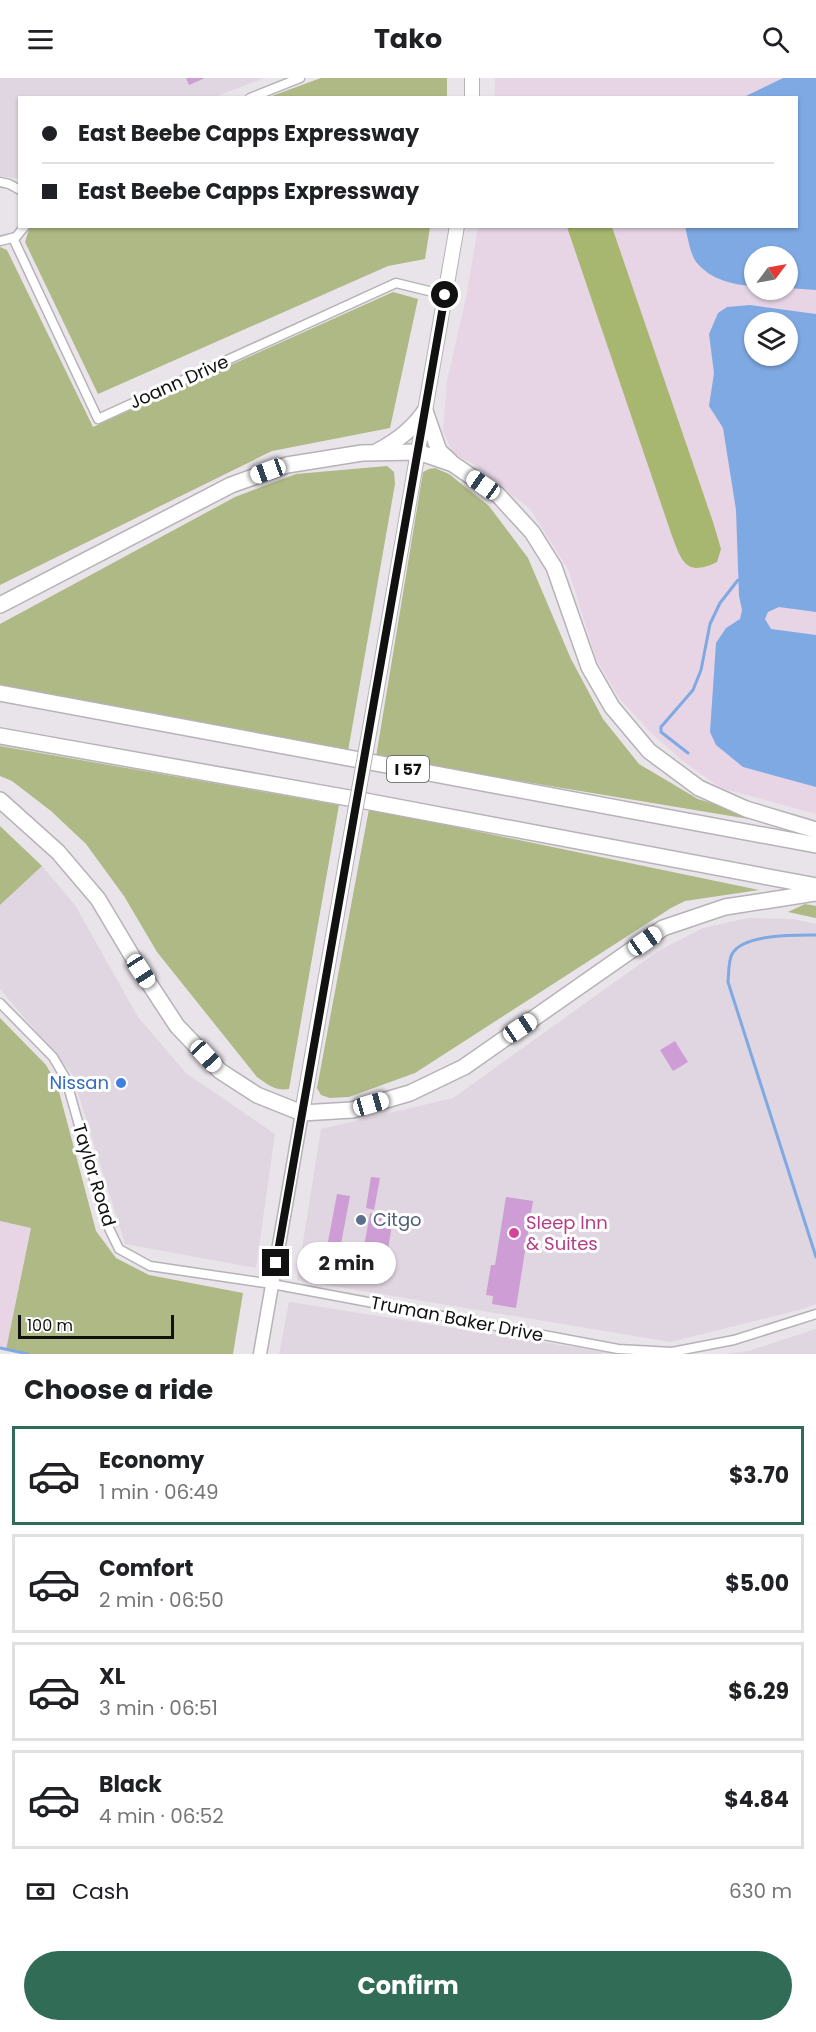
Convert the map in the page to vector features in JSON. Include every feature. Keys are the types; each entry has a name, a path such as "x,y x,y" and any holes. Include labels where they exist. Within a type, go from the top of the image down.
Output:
{"highway":[{"path":"375,453 398,440 417,423 425,411"},
{"path":"425,411 439,451 453,464 498,495 532,532 554,567 589,667 612,707 649,751 699,788 746,809 816,830"},
{"path":"0,605 231,485 287,465 375,453 418,452 453,464"},
{"name":"I 57","path":"0,693 816,845"},
{"name":"I 57","path":"0,736 360,800 816,886"},
{"path":"0,800 58,852 98,899 177,1026 220,1071 257,1095 302,1113 352,1110 410,1094 464,1067 663,928 725,908 816,893"}],"main road":[{"path":"472,78 472,96"},
{"path":"260,1354 457,228"}],"street":[{"path":"255,96 300,78"},
{"path":"0,182 18,189"},
{"path":"0,241 13,238 24,228"},
{"name":"Joann Drive","path":"13,238 98,419 396,283 445,295"},
{"name":"Taylor Road","path":"0,1003 53,1057 66,1079 106,1222 119,1250 150,1266 272,1284"},
{"name":"Truman Baker Drive","path":"272,1284 618,1349 672,1352 734,1340 816,1314"}],"shaded area":[{"path":"0,78 264,78 218,96 18,96 18,179 0,176"},
{"path":"495,78 816,78 816,814 721,788 684,762 650,732 620,699 596,659 569,571 530,509 475,465 453,453 443,431 447,381 466,298 478,228 798,228 798,96 495,96"},
{"path":"42,866 75,905 138,1017 186,1073 275,1134 256,1268 125,1244 72,1074 0,989 0,905"},
{"path":"748,918 793,919 816,924 816,1304 670,1342 297,1280 321,1129 453,1098 658,951 703,928"},
{"path":"0,1221 31,1228 6,1350 0,1349"},
{"path":"290,1302 617,1354 279,1354"},
{"path":"816,1329 816,1354 725,1354 748,1351"}],"green space":[{"path":"321,78 447,78 447,96 272,96"},
{"path":"29,228 430,228 425,259 388,266 98,394 25,242"},
{"path":"567,228 612,228 713,522 721,549 717,562 698,568 692,567 682,560"},
{"path":"0,247 7,250 93,427 393,292 418,299 390,428 272,451 0,585"},
{"path":"387,466 394,472 395,484 348,751 0,687 0,624 235,497 296,474"},
{"path":"435,468 449,474 489,506 528,558 571,659 603,719 639,764 698,799 785,825 376,757 423,472"},
{"path":"0,746 339,805 289,1089 268,1085 257,1077 157,952 124,896 86,844 51,811 12,781 0,776"},
{"path":"369,809 759,890 685,901 415,1073 349,1097 330,1098 321,1095 317,1088"},
{"path":"0,826 42,866 0,905"},
{"path":"805,904 816,906 816,918 788,912"},
{"path":"0,1018 46,1065 57,1084 96,1231 116,1258 149,1275 243,1293 233,1354 27,1354 6,1350 31,1228 0,1221"}],"water":[{"path":"783,78 816,78 816,290 798,289 798,246 744,246 744,285 731,283 709,274 695,260 685,228 798,228 798,96 746,96"},
{"path":"750,305 816,314 816,612 779,607 768,612 765,619 771,629 816,635 816,787 743,767 716,745 710,732 716,643 726,628 740,619 742,610 739,596 736,510 723,428 709,406 714,373 709,334 718,313 727,307"}],"building":[{"path":"186,78 205,78 189,85"},
{"path":"675,1041 688,1062 673,1071 660,1050"},
{"path":"371,1177 380,1178 374,1210 366,1208"},
{"path":"337,1194 350,1196 338,1260 325,1258"},
{"name":"Sleep Inn & Suites","path":"506,1197 533,1201 516,1308 492,1304 493,1296 486,1295 491,1265 495,1265"},
{"path":"370,1213 393,1218 387,1256 363,1252"}],"waterway":[{"path":"688,753 661,732 661,727 693,690 701,670 710,624 720,603 738,580"},
{"path":"816,935 770,937 738,947 732,954 729,964 728,982 816,1257"},
{"path":"0,1348 28,1354"}],"place":[{"name":"Nissan","path":"121,1083"},
{"name":"Citgo","path":"361,1220"},
{"name":"Sleep Inn & Suites","path":"514,1233"}],"route":[{"path":"276,1263 445,295"}]}
